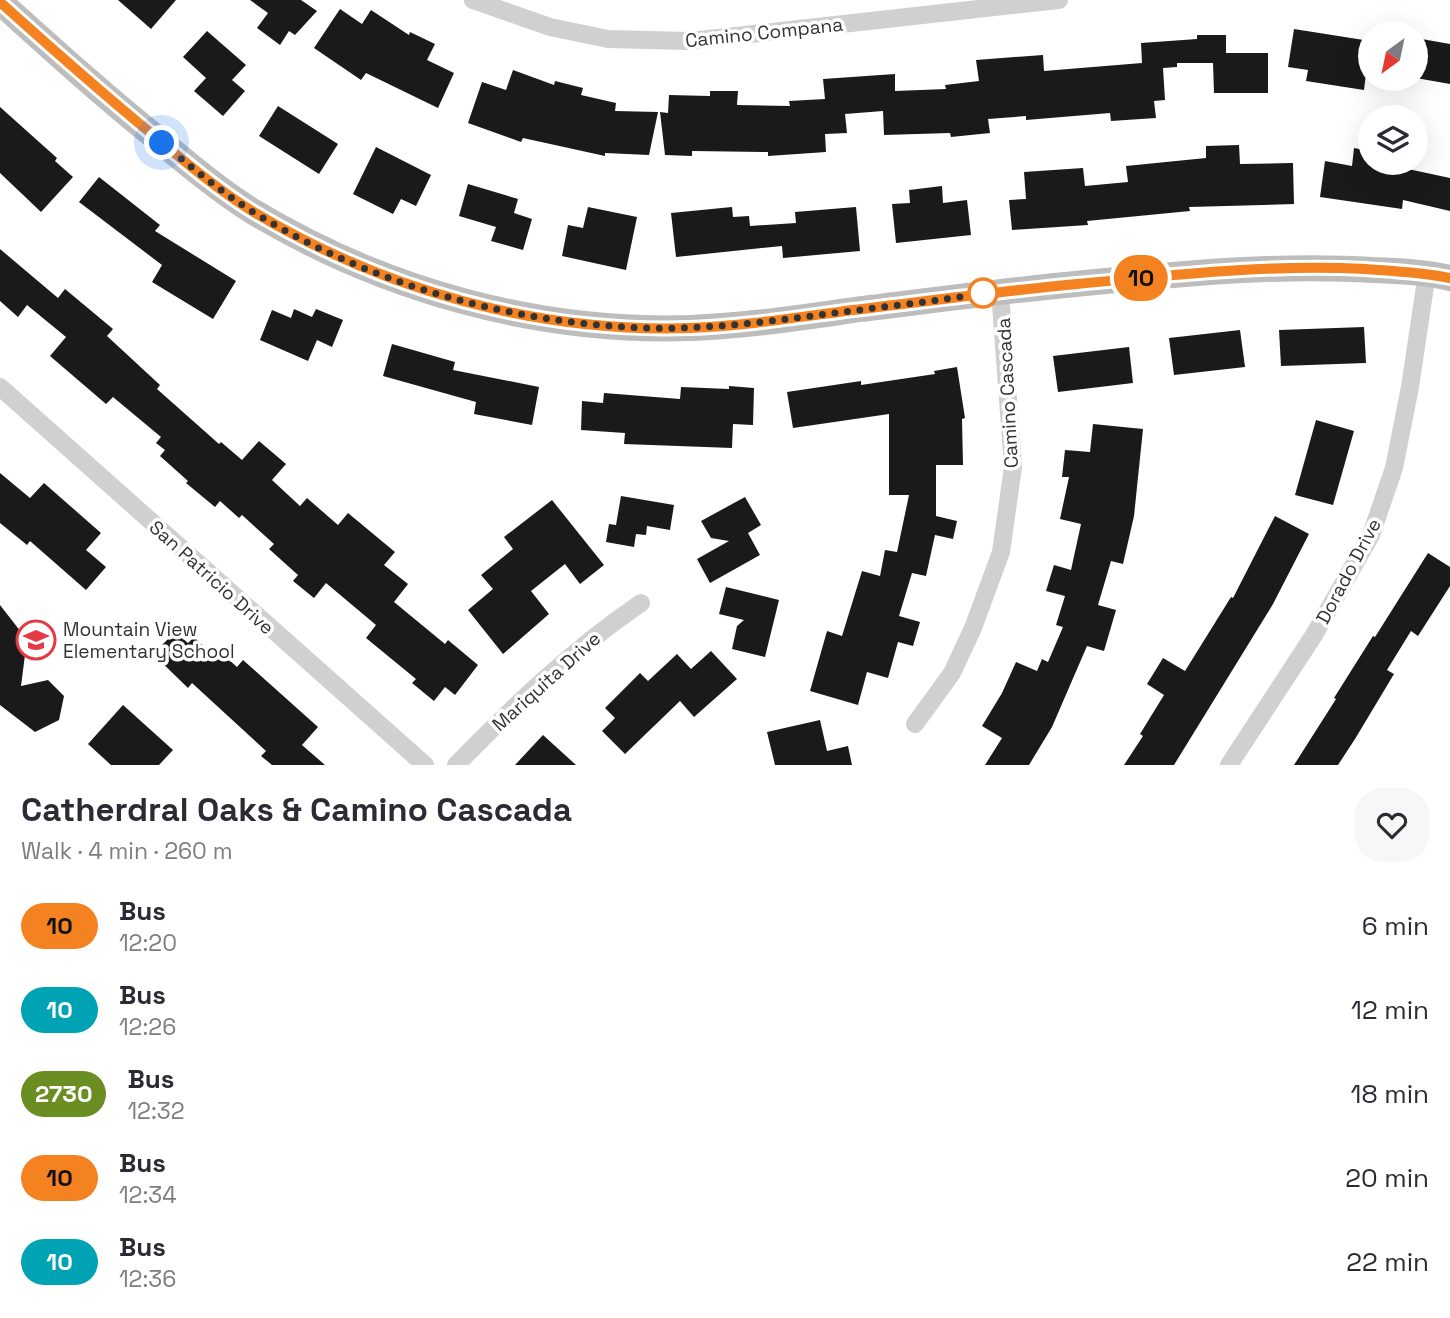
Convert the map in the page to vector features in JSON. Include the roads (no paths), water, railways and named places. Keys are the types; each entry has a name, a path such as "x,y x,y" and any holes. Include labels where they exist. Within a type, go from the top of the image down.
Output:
{"main road":[{"path":"0,2 107,98 198,173 250,210 316,246 403,284 499,312 646,328 692,328 778,320 1000,291 1265,268 1345,268 1439,275"}],"street":[{"name":"Camino Compana","path":"472,0 550,27 608,38 690,41 1059,0"},
{"name":"Dorado Drive","path":"1229,765 1314,635 1371,535 1394,468 1410,387 1439,275"},
{"name":"Camino Cascada","path":"915,724 952,673 974,628 1001,552 1013,467 1000,291"},
{"name":"San Patricio Drive","path":"0,387 425,765"},
{"name":"Mariquita Drive","path":"456,765 521,699 566,659 641,603"}],"place":[{"name":"Mountain View Elementary School","path":"36,640"}]}
